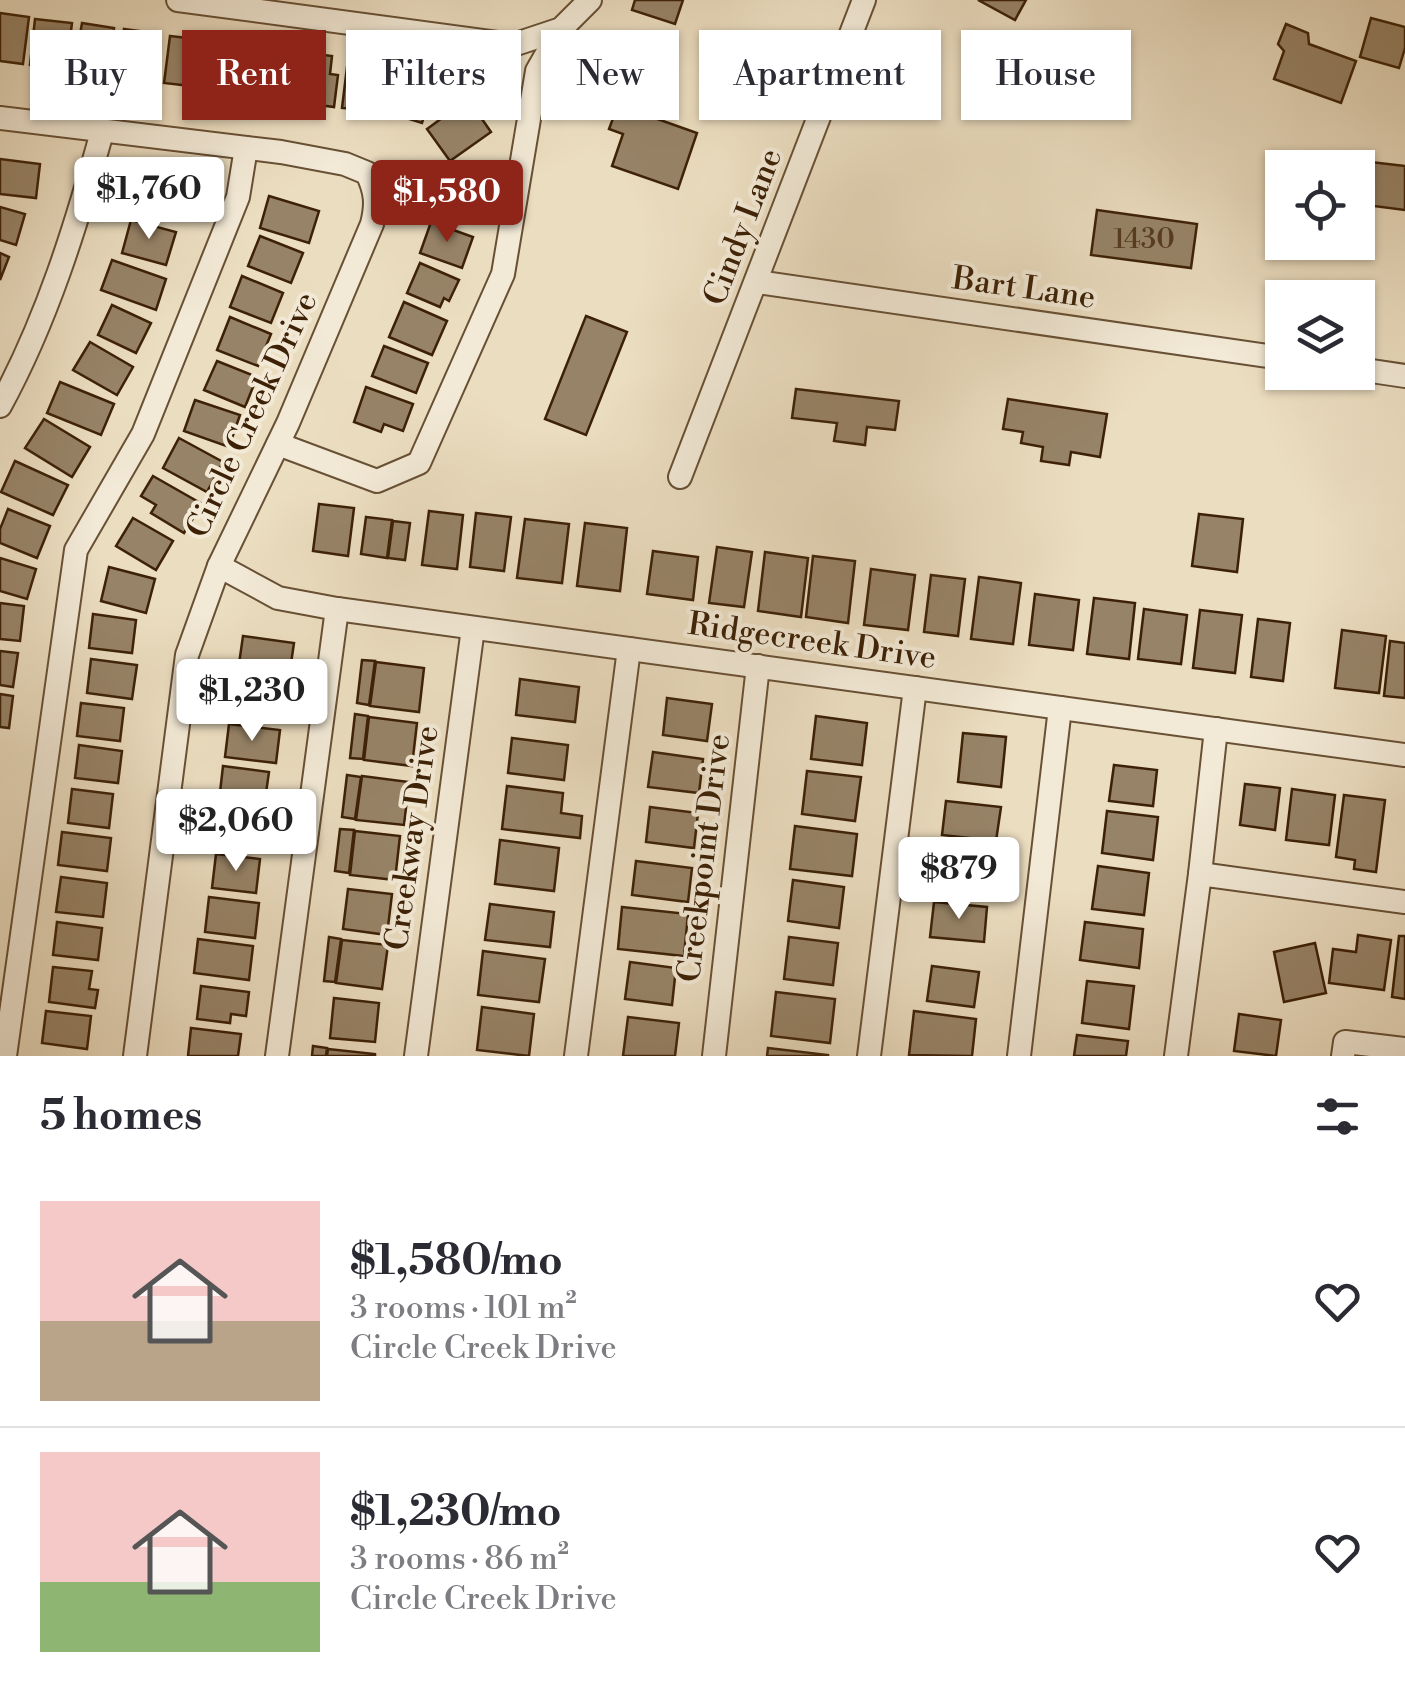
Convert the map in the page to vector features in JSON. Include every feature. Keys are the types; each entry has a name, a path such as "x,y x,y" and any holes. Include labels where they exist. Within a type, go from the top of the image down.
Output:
{"street":[{"path":"178,0 513,45 561,29"},
{"path":"278,444 377,481 419,463 503,274 537,70 561,29 590,0"},
{"name":"Cindy Lane","path":"680,476 864,0"},
{"name":"Circle Creek Drive","path":"0,118 280,152 344,164 367,173 377,205 365,242 278,444 219,566 187,655 134,1056"},
{"path":"0,406 22,365 75,229 102,132"},
{"path":"4,1056 76,550 143,434 238,196 246,148"},
{"name":"Bart Lane","path":"757,282 1265,356"},
{"path":"1375,372 1405,376"},
{"name":"Ridgecreek Drive","path":"219,566 278,598 336,609 1405,755"},
{"path":"277,1056 336,609"},
{"name":"Creekway Drive","path":"416,1056 473,628"},
{"path":"576,1056 629,649"},
{"name":"Creekpoint Drive","path":"714,1056 758,666"},
{"path":"869,1056 915,688"},
{"path":"1019,1056 1060,708"},
{"path":"1176,1056 1216,729"},
{"path":"1200,874 1405,902"},
{"path":"1343,1056 1345,1042 1405,1049"}],"building":[{"path":"635,0 683,0 675,24 632,10"},
{"path":"978,0 1026,0 1015,20"},
{"path":"0,13 29,17 23,64 0,61"},
{"path":"1371,18 1405,27 1405,48 1399,68 1360,57"},
{"path":"35,19 72,23 71,30 34,30"},
{"path":"82,23 114,28 114,30 81,30"},
{"path":"1286,24 1308,33 1309,44 1356,61 1341,103 1274,79 1284,51 1278,44"},
{"path":"170,36 182,37 182,85 164,83"},
{"path":"326,55 332,56 330,74 338,75 334,107 326,106"},
{"path":"346,75 346,108 342,108"},
{"path":"439,120 483,120 491,132 450,161 427,129"},
{"path":"612,120 660,120 697,133 678,189 612,166 623,134 609,129"},
{"path":"0,159 40,164 36,198 0,194"},
{"path":"1375,163 1405,166 1405,210 1375,206"},
{"path":"477,175 480,208 440,212 437,179"},
{"path":"137,177 186,183 181,217 133,211"},
{"path":"269,196 319,211 309,243 260,228"},
{"path":"0,207 25,214 16,245 0,240"},
{"path":"1097,210 1197,224 1191,268 1091,255"},
{"path":"131,220 176,232 166,265 122,253"},
{"path":"431,222 473,237 462,268 420,253"},
{"path":"260,236 303,253 291,283 248,266"},
{"path":"0,253 9,257 0,280"},
{"path":"112,260 166,279 156,310 101,290"},
{"path":"420,263 459,280 449,301 444,298 440,307 407,293"},
{"path":"242,276 283,293 271,323 230,307"},
{"path":"404,302 447,321 432,355 389,337"},
{"path":"112,305 151,323 136,353 98,335"},
{"path":"586,316 627,332 586,435 545,419"},
{"path":"230,317 271,334 258,366 217,350"},
{"path":"90,342 133,367 117,395 73,370"},
{"path":"384,346 428,363 416,393 372,376"},
{"path":"217,361 257,377 245,407 204,390"},
{"path":"60,382 114,404 101,435 47,413"},
{"path":"366,387 413,404 403,431 384,424 381,432 354,422"},
{"path":"796,389 899,401 895,430 867,427 865,445 834,441 837,423 792,418"},
{"path":"1008,399 1107,414 1100,457 1071,452 1069,465 1041,461 1043,447 1021,443 1023,432 1003,429"},
{"path":"195,400 240,415 229,447 184,431"},
{"path":"44,419 90,447 72,477 25,448"},
{"path":"179,438 223,462 207,492 163,468"},
{"path":"15,461 68,485 53,515 1,492"},
{"path":"153,476 202,504 184,533 151,513 156,505 141,496"},
{"path":"319,504 354,508 348,556 313,551"},
{"path":"8,509 50,526 37,558 0,543 0,529"},
{"path":"429,511 463,515 457,569 422,565"},
{"path":"476,513 511,517 504,571 470,567"},
{"path":"1199,514 1243,519 1237,572 1192,566"},
{"path":"366,517 392,520 387,558 361,554"},
{"path":"133,518 173,541 156,570 116,546"},
{"path":"525,519 569,524 562,583 517,578"},
{"path":"393,521 410,523 405,560 388,558"},
{"path":"585,523 627,528 620,591 577,586"},
{"path":"717,547 752,552 744,607 709,603"},
{"path":"653,551 698,557 693,600 647,594"},
{"path":"765,552 808,558 801,617 758,611"},
{"path":"813,556 855,561 848,623 806,617"},
{"path":"0,558 36,569 27,599 0,591"},
{"path":"109,567 155,579 146,613 101,601"},
{"path":"871,569 915,575 908,630 864,625"},
{"path":"931,575 965,579 958,636 924,632"},
{"path":"979,577 1021,583 1013,644 971,639"},
{"path":"1035,594 1079,600 1073,650 1029,645"},
{"path":"1094,598 1135,603 1129,659 1087,654"},
{"path":"0,603 24,606 20,641 0,639"},
{"path":"1144,609 1187,615 1181,664 1138,659"},
{"path":"1200,610 1242,615 1235,673 1193,668"},
{"path":"93,614 136,620 132,653 89,648"},
{"path":"1258,619 1290,623 1283,681 1251,677"},
{"path":"1342,630 1386,636 1379,693 1335,688"},
{"path":"243,636 294,643 289,677 238,671"},
{"path":"1390,641 1405,643 1405,698 1384,696"},
{"path":"0,651 18,653 13,687 0,685"},
{"path":"91,659 137,665 132,699 87,693"},
{"path":"362,660 375,661 369,705 357,703"},
{"path":"376,662 424,668 419,712 370,706"},
{"path":"520,679 579,687 575,722 516,715"},
{"path":"240,681 288,687 283,722 236,716"},
{"path":"0,694 13,696 9,728 0,727"},
{"path":"667,698 712,704 707,741 663,735"},
{"path":"81,703 124,708 120,741 77,736"},
{"path":"355,714 368,716 363,759 350,758"},
{"path":"816,716 867,723 862,765 811,759"},
{"path":"369,717 417,723 412,766 364,760"},
{"path":"229,724 280,730 276,763 225,757"},
{"path":"963,733 1006,737 1001,787 958,782"},
{"path":"512,738 568,745 564,780 508,773"},
{"path":"79,745 122,751 118,783 75,778"},
{"path":"653,752 703,759 699,793 648,787"},
{"path":"1114,765 1157,770 1153,806 1109,801"},
{"path":"223,766 269,772 264,807 219,801"},
{"path":"807,771 861,777 855,821 802,814"},
{"path":"347,775 361,777 355,819 342,817"},
{"path":"362,776 409,782 404,825 356,820"},
{"path":"1245,784 1280,788 1275,830 1240,825"},
{"path":"507,786 563,793 561,813 582,816 580,838 502,829"},
{"path":"72,789 113,794 109,828 68,823"},
{"path":"1292,789 1335,795 1329,845 1286,840"},
{"path":"1344,795 1385,800 1376,872 1354,869 1355,860 1336,857"},
{"path":"946,801 1001,807 996,841 942,835"},
{"path":"650,807 698,813 694,848 646,842"},
{"path":"221,811 271,817 266,851 217,845"},
{"path":"1107,811 1158,817 1153,860 1102,853"},
{"path":"795,826 857,834 852,876 790,869"},
{"path":"340,829 354,830 349,873 335,871"},
{"path":"355,831 400,836 395,880 350,875"},
{"path":"62,832 111,838 107,871 58,865"},
{"path":"500,840 559,848 554,891 495,884"},
{"path":"216,854 260,859 256,893 212,888"},
{"path":"944,855 990,861 986,896 940,890"},
{"path":"636,861 692,868 688,902 632,895"},
{"path":"1098,866 1149,873 1144,915 1092,909"},
{"path":"61,877 107,883 103,917 56,912"},
{"path":"793,880 844,887 839,928 788,921"},
{"path":"348,889 392,894 387,935 343,929"},
{"path":"209,897 259,903 255,938 205,932"},
{"path":"934,902 987,907 984,942 930,937"},
{"path":"490,904 554,912 550,947 485,940"},
{"path":"622,907 688,914 684,956 618,949"},
{"path":"57,922 102,928 98,960 53,955"},
{"path":"1085,922 1143,929 1139,968 1080,960"},
{"path":"1358,935 1391,940 1384,990 1329,983 1333,949 1356,952"},
{"path":"1399,936 1405,936 1405,999 1392,997"},
{"path":"329,937 341,939 335,982 324,981"},
{"path":"789,937 838,943 833,985 784,979"},
{"path":"198,939 253,946 249,980 194,973"},
{"path":"342,940 388,945 382,989 336,983"},
{"path":"1315,943 1326,993 1284,1002 1274,952"},
{"path":"483,951 545,959 539,1002 478,995"},
{"path":"630,962 676,968 672,1005 625,999"},
{"path":"932,966 979,972 974,1007 927,1001"},
{"path":"53,967 92,971 89,989 98,990 95,1008 49,1002"},
{"path":"1087,981 1134,986 1129,1029 1082,1023"},
{"path":"201,986 249,992 246,1016 231,1014 230,1023 197,1019"},
{"path":"776,992 835,999 830,1043 771,1036"},
{"path":"334,998 379,1003 375,1042 330,1038"},
{"path":"482,1007 534,1014 529,1056 477,1050"},
{"path":"46,1011 91,1016 87,1049 42,1043"},
{"path":"914,1011 976,1019 972,1056 909,1055"},
{"path":"1239,1014 1281,1020 1276,1056 1234,1051"},
{"path":"628,1017 679,1023 675,1056 623,1056"},
{"path":"191,1028 241,1034 238,1056 188,1056"},
{"path":"1077,1035 1128,1041 1126,1056 1074,1056"},
{"path":"313,1046 327,1048 326,1056 312,1056"},
{"path":"768,1048 828,1055 828,1056 767,1056"},
{"path":"328,1049 375,1054 375,1056 327,1056"}]}
